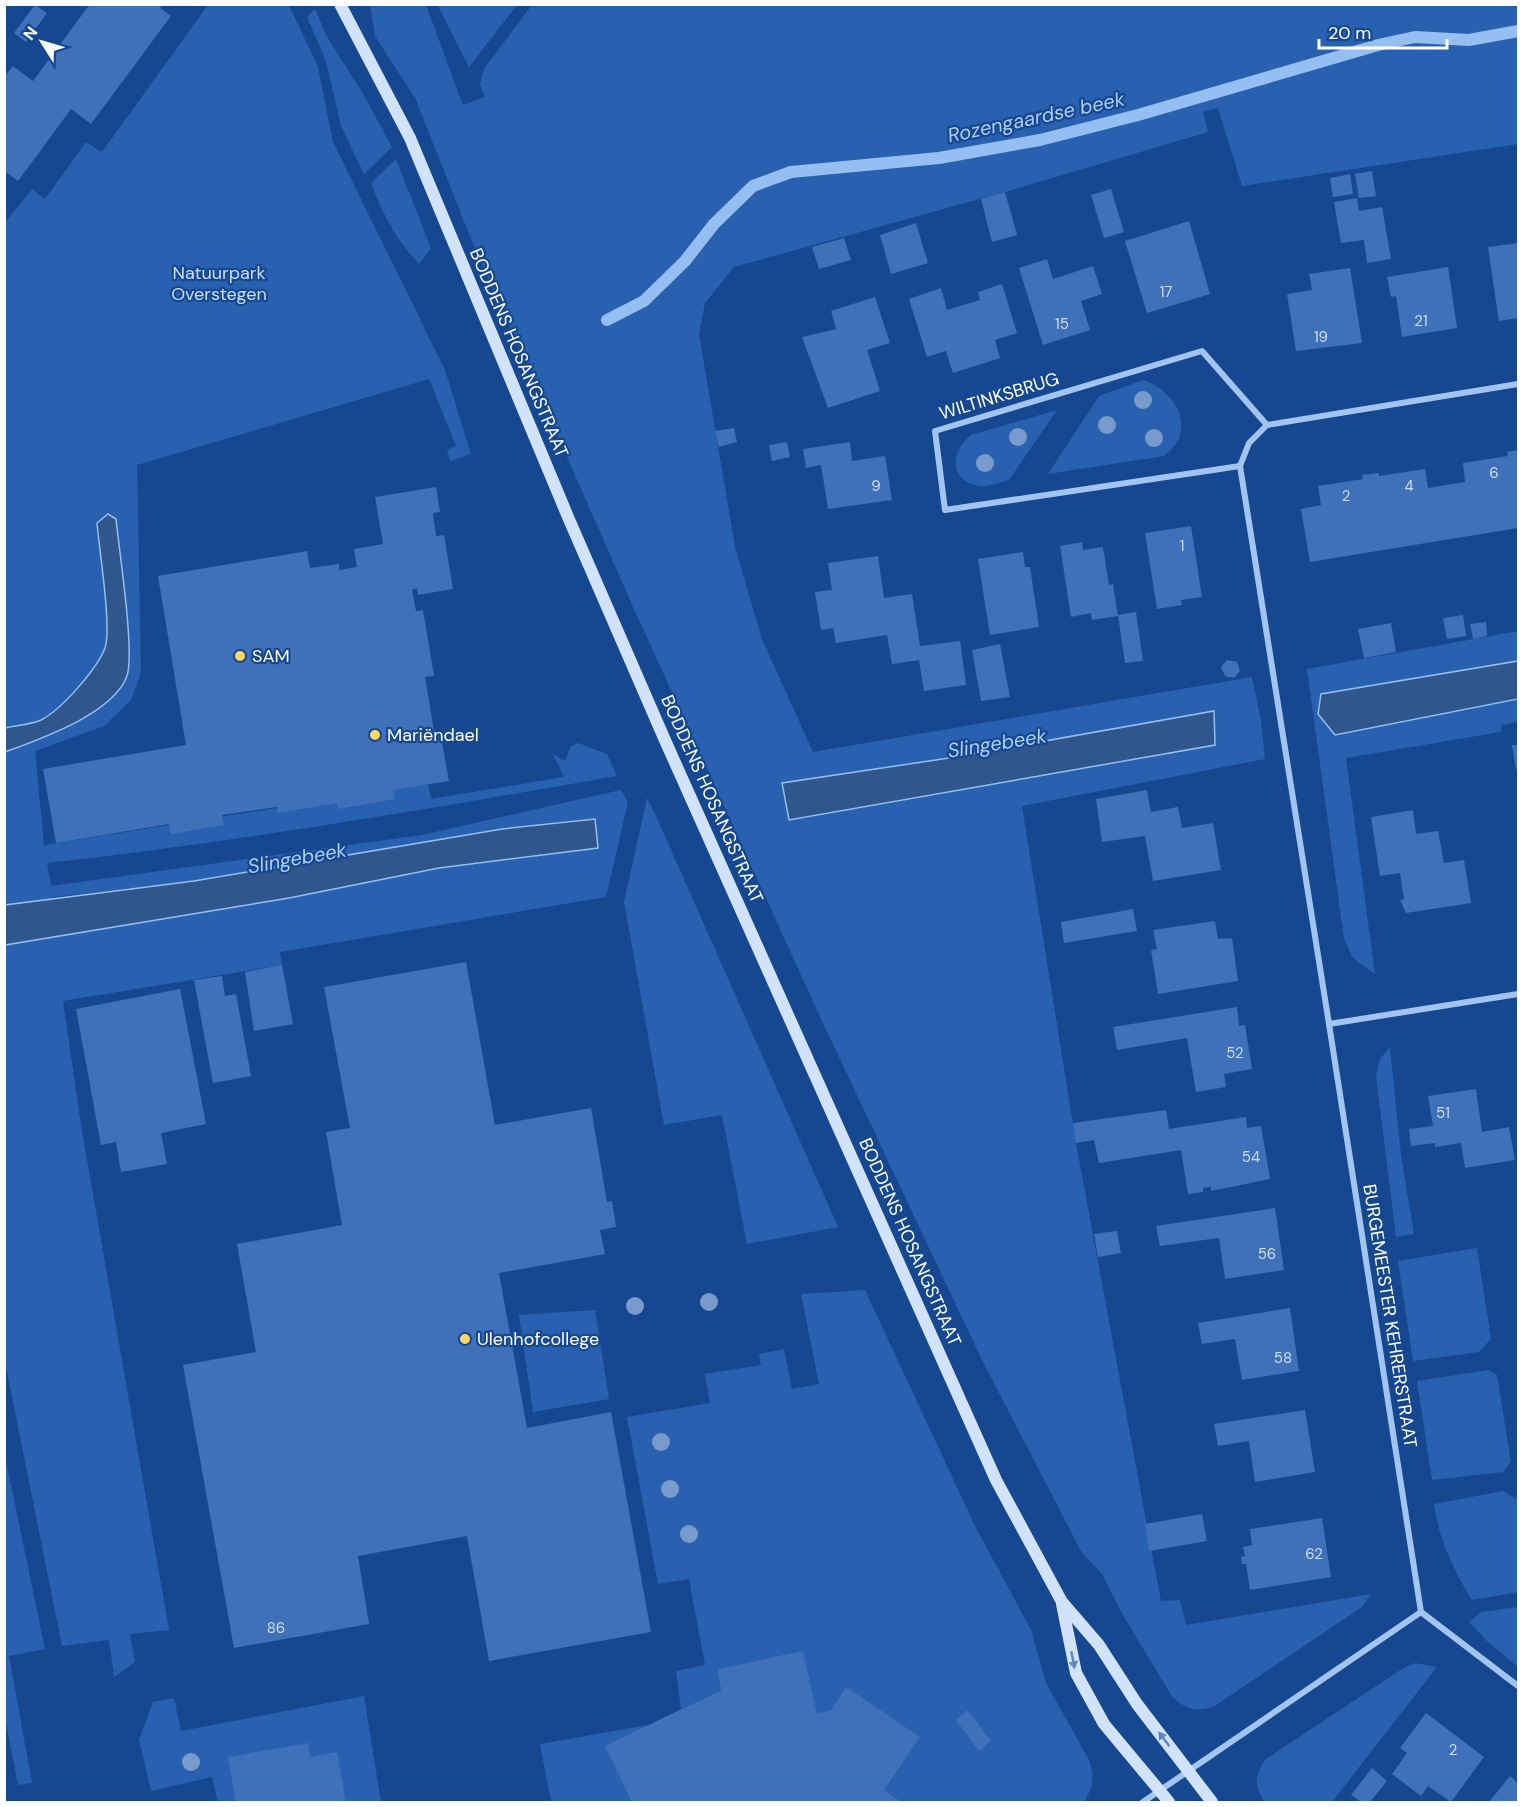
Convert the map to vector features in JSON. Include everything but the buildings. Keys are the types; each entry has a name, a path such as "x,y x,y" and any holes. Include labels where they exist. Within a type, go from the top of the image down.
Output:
{"street":[{"name":"BODDENS HOSANGSTRAAT","path":"340,4 410,138 627,654 979,1441 1062,1602 1099,1645 1137,1704 1212,1803"},
{"name":"WILTINKSBRUG","path":"1240,466 945,510 935,431 1202,351 1267,425"},
{"path":"1240,466 1249,443 1267,425 1518,384"},
{"name":"BURGEMEESTER KEHRERSTRAAT","path":"1240,466 1421,1612"},
{"path":"1329,1024 1518,994"},
{"name":"BODDENS HOSANGSTRAAT","path":"1062,1602 1076,1673 1104,1724 1169,1803"},
{"path":"1143,1803 1421,1612 1518,1686"}],"green space":[{"name":"Natuurpark Overstegen","path":"208,5 289,5 318,67 333,142 445,370 471,454 450,461 447,450 456,446 429,379 137,465 141,672 131,700 104,726 35,751 44,845 428,784 431,799 564,777 553,754 565,761 571,746 578,743 607,754 617,776 262,835 47,863 51,886 422,835 621,790 628,802 606,897 280,952 282,965 63,1001 81,1125 169,1630 130,1634 135,1662 114,1677 109,1640 62,1646 5,1362 5,945 289,898 439,868 598,847 595,819 502,829 194,881 54,897 5,928 4,224 32,189 45,199 86,142 102,152"},
{"path":"370,5 426,5 463,105 485,97 480,84 484,69 532,5 1518,5 1518,144 1242,186 1218,108 1203,112 1208,132 1005,192 734,267 705,303 699,334 735,547 762,639 813,752 1252,677 1261,721 1265,759 1022,806 1076,1143 1161,1601 1180,1600 1186,1625 1371,1594 1362,1607 1213,1707 1192,1708 1173,1698 1124,1617 1102,1574 1082,1553 982,1360 822,1021 634,609 471,239 416,100 375,36","holes":["1214,712 1215,745 789,820 782,783 949,758"]},
{"path":"438,5 517,5 469,67"},
{"path":"315,9 327,37 362,92 392,147 364,174 341,126 326,61 307,17"},
{"path":"396,159 431,248 419,264 390,226 371,183"},
{"path":"1143,380 1155,385 1165,393 1174,402 1179,413 1180,435 1174,446 1164,456 1048,474 1099,396"},
{"path":"1057,410 1009,480 981,486 970,483 958,473 956,458 964,442 971,435"},
{"path":"1518,631 1518,661 1321,695 1336,735 1518,699 1518,722 1501,725 1501,732 1346,758 1375,974 1353,958 1344,939 1307,669"},
{"path":"647,798 838,1227 747,1244 722,1115 664,1125 624,902"},
{"path":"1390,1047 1401,1155 1414,1234 1396,1237 1376,1076 1380,1059"},
{"path":"1477,1248 1491,1339 1479,1352 1413,1361 1398,1261"},
{"path":"865,1290 975,1526 1031,1630 1046,1683 1089,1760 1092,1782 1084,1802 902,1802 884,1790 756,1661 717,1669 721,1690 681,1709 676,1671 705,1665 689,1579 658,1584 627,1417 710,1403 705,1374 761,1365 759,1354 784,1349 792,1389 819,1384 801,1294"},
{"path":"595,1310 609,1399 533,1412 519,1315"},
{"path":"1488,1370 1497,1375 1511,1462 1503,1472 1432,1480 1417,1381"},
{"path":"5,1456 45,1649 9,1656 32,1783 18,1785 4,1713"},
{"path":"1503,1491 1518,1500 1518,1592 1472,1600 1448,1554 1439,1530 1434,1504"},
{"path":"1518,1607 1518,1667 1487,1641 1469,1622 1481,1612"},
{"path":"1415,1663 1437,1667 1332,1802 1265,1802 1257,1786 1257,1780 1259,1770 1266,1759 1402,1669"},
{"path":"364,1696 381,1802 218,1802 212,1777 151,1791 139,1740 153,1702 174,1698 181,1731"},
{"path":"648,1725 633,1802 551,1802 540,1744"}],"shaded area":[{"path":"108,514 116,519 123,576 129,646 127,676 119,690 91,713 55,732 5,752 5,728 37,722 49,715 87,677 105,648 106,606 97,523"},
{"path":"1518,661 1518,699 1335,735 1318,714 1321,694"},
{"path":"1214,711 1215,745 789,820 782,783 949,758"},
{"path":"595,819 598,848 439,868 289,898 5,945 5,905 194,881 502,829"}],"waterway":[{"name":"Rozengaardse beek","path":"607,320 644,301 685,261 714,224 753,186 791,172 939,158 1040,140 1138,115 1378,45 1415,37 1469,40 1518,31"}],"place":[{"name":"SAM","path":"240,656"},
{"name":"Mariëndael","path":"375,735"},
{"name":"Ulenhofcollege","path":"465,1339"}],"water label":[{"name":"Slingebeek","path":"997,743"},
{"name":"Slingebeek","path":"297,858"}]}
